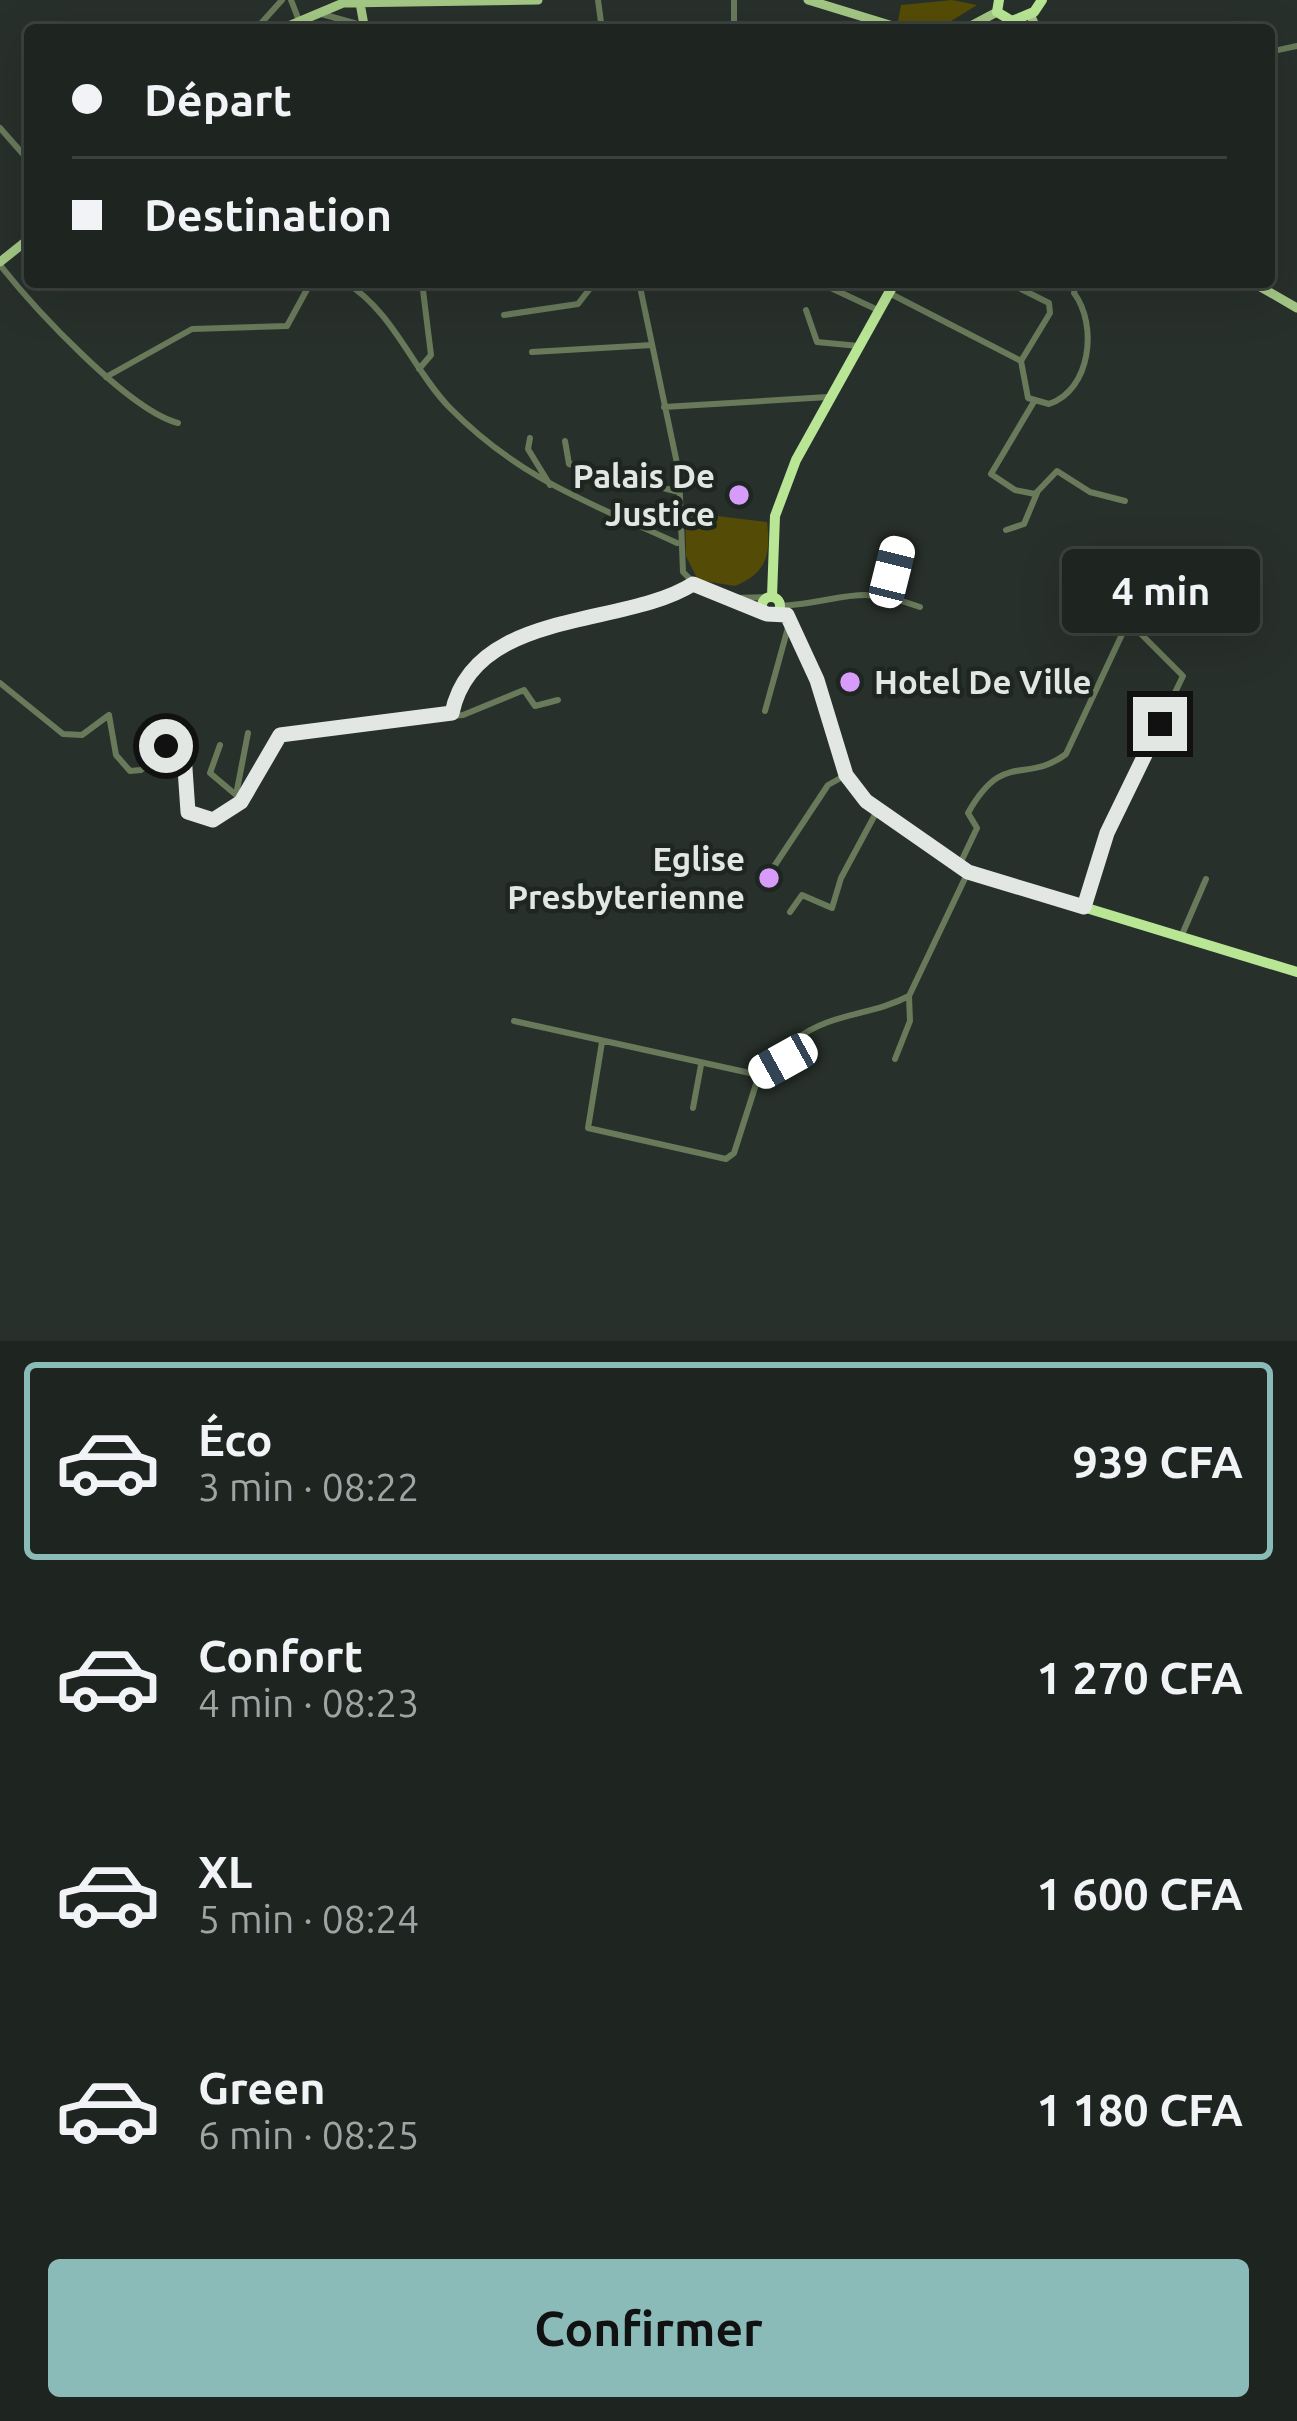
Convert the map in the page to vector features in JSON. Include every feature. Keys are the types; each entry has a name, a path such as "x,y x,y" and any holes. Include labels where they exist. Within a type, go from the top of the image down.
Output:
{"highway":[{"path":"998,15 1030,14 1042,0"},
{"path":"892,288 829,397 775,516 773,605 790,621 817,680 846,775 877,811 964,869 1297,972"}],"main road":[{"path":"288,24 315,12 360,3 538,0"},
{"path":"808,0 886,24"},
{"path":"360,3 364,24"},
{"path":"1030,14 1034,24"},
{"path":"1262,288 1297,308"}],"street":[{"path":"261,24 287,0 298,18"},
{"path":"315,12 360,24"},
{"path":"0,129 24,155"},
{"path":"0,247 3,261 24,285"},
{"path":"27,288 106,377 146,410 178,423"},
{"path":"106,377 192,329 286,326 308,288"},
{"path":"351,288 399,334 419,369 480,436 557,490 677,543"},
{"path":"419,369 431,355 423,288"},
{"path":"504,315 578,304 590,288"},
{"path":"640,288 679,492 677,543 683,572 693,584 729,598 773,605 821,603 850,592 886,596 920,608"},
{"path":"831,288 880,311"},
{"path":"894,288 1021,361"},
{"path":"1021,289 1046,299 1049,313 1021,361 1028,398 1060,400 1082,367 1089,337 1075,288"},
{"path":"806,310 817,342 860,346"},
{"path":"532,352 652,345"},
{"path":"664,406 829,397"},
{"path":"1035,400 991,474 1015,490 1037,493"},
{"path":"530,438 528,449 557,490"},
{"path":"565,441 569,464 679,492"},
{"path":"1006,530 1024,524 1037,493 1055,471 1090,492 1125,501"},
{"path":"886,596 898,547"},
{"path":"452,713 471,673 500,650 591,615 670,599 693,584"},
{"path":"729,598 773,605"},
{"path":"765,711 790,621"},
{"path":"895,1060 910,1021 909,996 977,828 968,813 981,790 1007,770 1050,763 1066,754 1119,640 1133,626 1184,676 1107,833 1084,907"},
{"path":"0,682 63,734 82,735 109,715 116,755 130,771 141,770 175,742 184,754 185,805 196,819 213,820 239,798 272,746 289,730 480,712 524,690 535,706 558,700"},
{"path":"239,798 248,733"},
{"path":"220,745 210,773 239,798"},
{"path":"773,868 828,785 846,775"},
{"path":"790,912 802,895 832,908 841,878 877,811"},
{"path":"1181,937 1206,879"},
{"path":"514,1021 759,1075 783,1061 793,1052 795,1040 816,1024 909,996"},
{"path":"602,1042 588,1128 721,1160 734,1153 759,1075"},
{"path":"692,1108 701,1065"}],"shaded area":[{"path":"952,0 977,5 946,24 916,24 898,21 901,5"},
{"path":"685,512 767,522 767,553 760,568 735,586 698,580 686,556"}],"place":[{"name":"Palais De Justice","path":"739,495"},
{"name":"Hotel De Ville","path":"850,682"},
{"name":"Eglise Presbyterienne","path":"769,878"}],"route":[{"path":"166,746 175,742 182,748 188,812 196,819 213,820 241,802 272,746 289,730 452,713 471,673 500,650 591,615 670,599 693,584 760,612 787,615 817,680 846,775 877,811 968,872 1084,907 1107,833 1160,724"}]}
